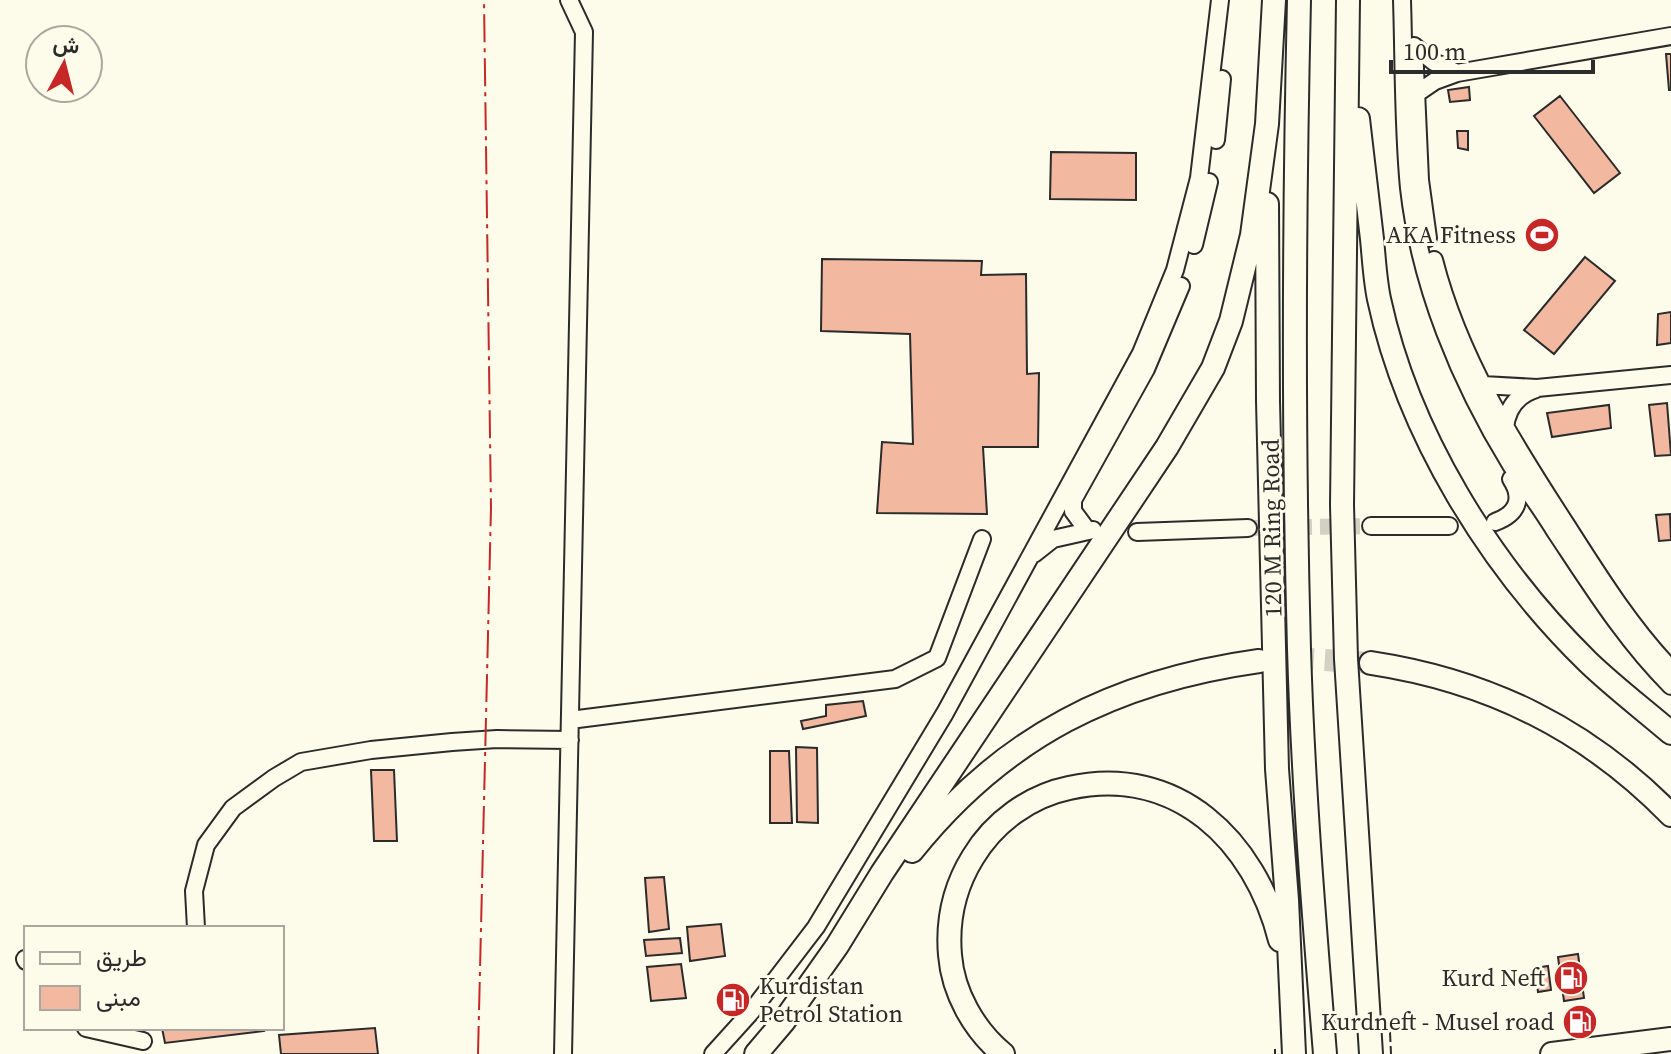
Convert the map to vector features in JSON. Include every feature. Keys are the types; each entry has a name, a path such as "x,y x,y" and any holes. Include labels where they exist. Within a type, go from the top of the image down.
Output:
{"highway":[{"path":"1274,0 1267,124 1268,416 1277,769 1294,1048"},
{"name":"120 M Ring Road","path":"1299,0 1294,247 1299,650 1310,870 1324,1046"},
{"path":"1348,0 1342,505 1346,659 1370,1043"},
{"path":"1347,25 1379,299 1421,424 1454,488 1501,563 1549,622 1590,664 1671,733"},
{"path":"756,1054 784,1021 837,946 882,873 1101,548 1195,402 1213,368 1231,321 1245,267 1267,124"},
{"path":"837,946 941,817 1010,755 1079,713 1118,695 1185,674 1259,661"},
{"path":"1371,663 1444,677 1535,713 1615,764 1671,815"},
{"path":"1003,1054 978,1027 965,1006 954,978 949,930 956,893 975,853 999,826 1027,803 1087,784 1112,782 1158,791 1197,812 1234,844 1259,882 1273,917 1280,938 1291,1011"},
{"path":"1552,1054 1671,1039"}],"street":[{"path":"563,1054 584,32 569,0"},
{"path":"713,1054 751,1012 816,927 945,713 1134,367 1175,270 1192,211 1204,151 1220,0"},
{"path":"1033,555 1053,539 1091,530 1073,511 1073,500 1153,356 1182,283 1203,212 1221,105 1227,0"},
{"path":"1402,0 1409,188 1420,247 1437,310 1458,363 1509,462 1609,612 1630,641 1671,686"},
{"path":"1413,0 1420,180 1429,240 1451,314 1505,428 1620,608 1671,669"},
{"path":"1416,94 1435,81 1457,73 1671,36"},
{"path":"1414,46 1434,62 1457,73"},
{"path":"1483,385 1537,388 1671,375"},
{"path":"1505,428 1514,402 1537,388"},
{"path":"1495,522 1513,512 1518,501 1518,491 1509,473 1509,462"},
{"path":"1371,526 1449,526"},
{"path":"1137,532 1248,528"},
{"path":"570,720 895,679 914,672 937,658 982,539"},
{"path":"196,926 194,891 206,845 233,808 301,762 371,750 452,742 570,740"},
{"path":"95,1030 146,1041"}],"building":[{"path":"1666,54 1671,54 1671,90 1669,90"},
{"path":"1469,87 1470,100 1450,102 1448,90"},
{"path":"1560,96 1620,173 1594,193 1534,116"},
{"path":"1457,131 1468,131 1468,150 1458,148"},
{"path":"1051,152 1136,153 1136,200 1050,199"},
{"path":"1585,257 1615,281 1554,354 1524,330"},
{"path":"822,259 982,261 981,275 1026,274 1027,374 1039,373 1038,447 983,447 987,514 877,513 882,442 913,444 910,334 821,331"},
{"path":"1671,312 1671,343 1657,345 1658,314"},
{"path":"1667,403 1671,455 1655,456 1649,405"},
{"path":"1609,405 1611,428 1552,437 1547,413"},
{"path":"1670,514 1671,540 1659,541 1656,515"},
{"path":"863,701 866,716 803,729 801,721 826,716 826,705"},
{"path":"796,747 817,748 818,823 797,822"},
{"path":"770,751 789,751 792,823 770,823"},
{"path":"371,770 394,770 397,841 374,841"},
{"path":"664,877 669,929 649,932 645,878"},
{"path":"721,924 725,956 690,961 687,927"},
{"path":"680,938 682,953 646,956 644,940"},
{"name":"Kurd Neft","path":"1578,954 1584,998 1564,1001 1558,957"},
{"path":"681,964 686,998 651,1001 647,967"},
{"path":"1548,966 1551,990 1538,992 1535,968"},
{"path":"375,1028 378,1054 281,1054 279,1035"},
{"path":"162,1030 264,1031 165,1043"}],"tunnel":[{"path":"1248,528 1371,526"},
{"path":"1259,661 1295,658 1371,663"}],"fence":[{"path":"1390,1032 1391,1054"},
{"path":"1275,1049 1275,1054"}],"power":[{"path":"478,1054 491,508 484,0"}],"place":[{"name":"AKA Fitness","path":"1542,235"},
{"name":"Kurd Neft","path":"1571,978"},
{"name":"Kurdistan Petrol Station","path":"733,1000"},
{"name":"Kurdneft - Musel road","path":"1580,1022"}]}
